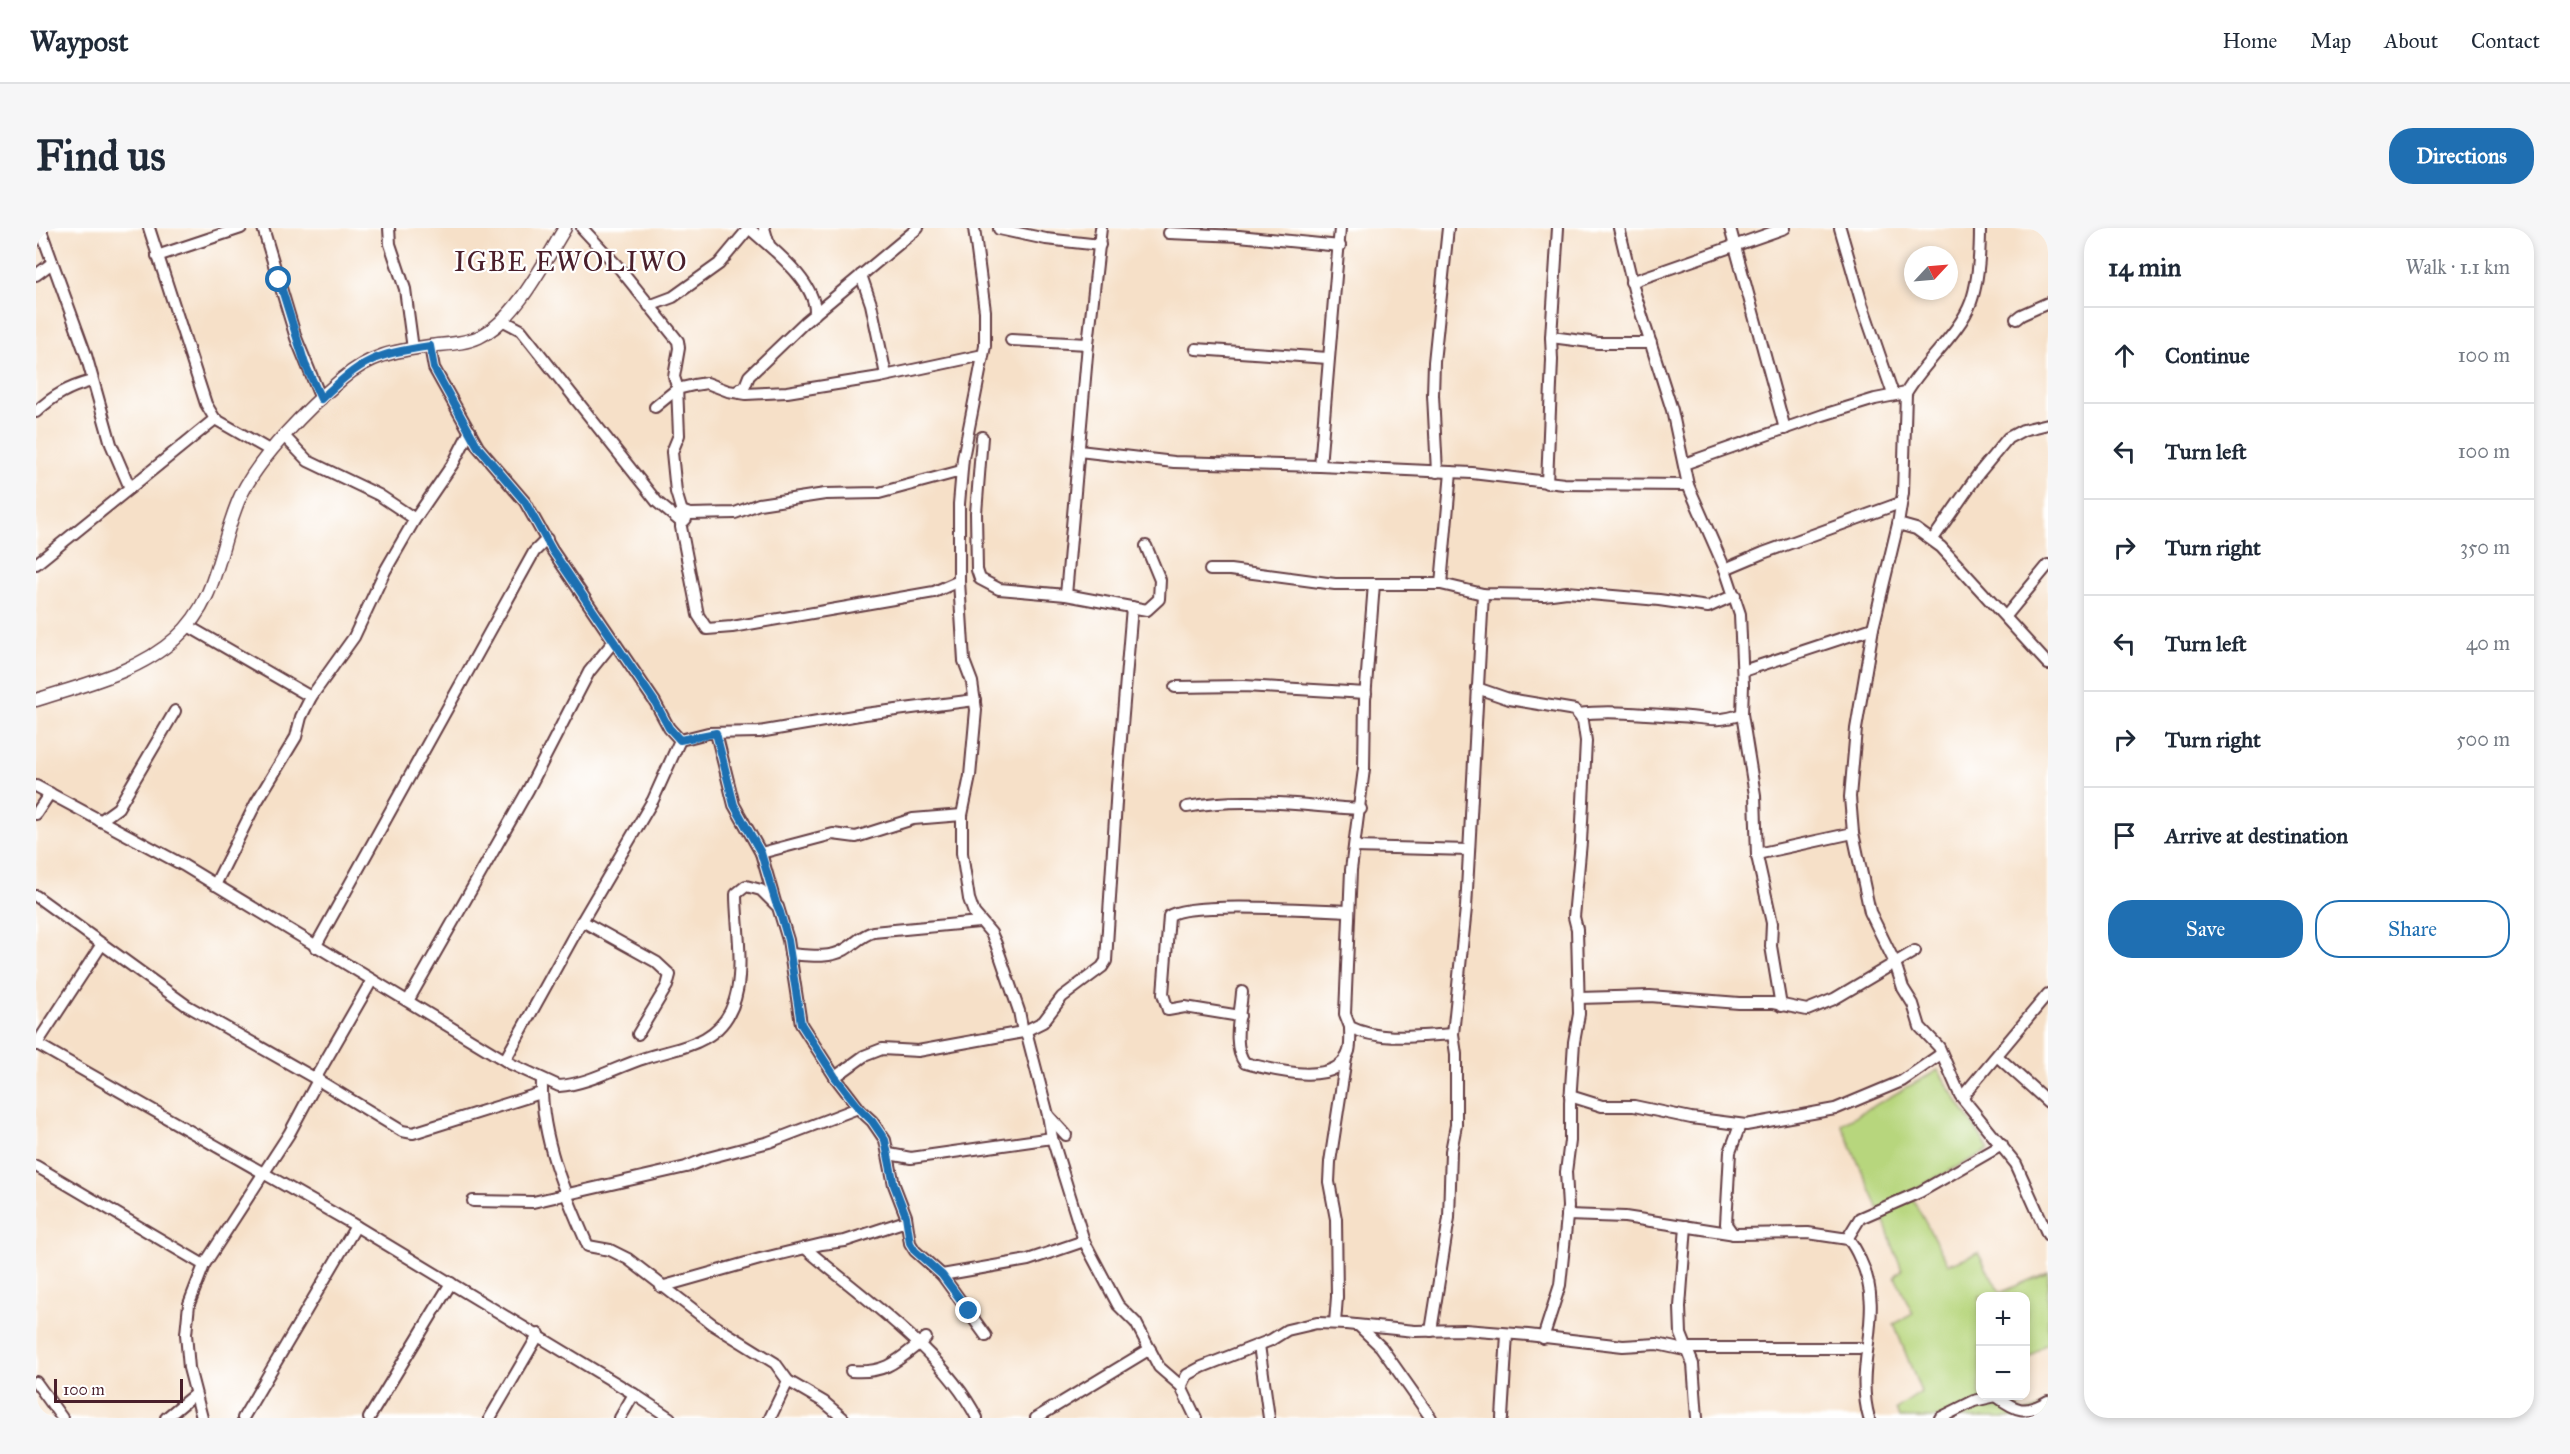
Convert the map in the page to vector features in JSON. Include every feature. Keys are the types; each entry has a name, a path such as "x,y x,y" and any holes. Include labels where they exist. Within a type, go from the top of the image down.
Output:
{"street":[{"path":"40,228 86,355 118,463 130,488"},
{"path":"148,228 206,404 215,419 271,451"},
{"path":"157,256 241,228"},
{"path":"263,228 296,338 321,399"},
{"path":"388,228 390,244 405,289 413,349"},
{"path":"36,700 94,681 149,658 165,648 188,626 212,586 242,494 284,436 341,380 373,358 472,340 487,333 502,320 539,270 565,228"},
{"path":"582,228 621,270 678,341 679,348 674,366 679,435 672,452 676,492 686,512"},
{"path":"649,306 673,297 719,264 749,228 770,246 805,284 818,309"},
{"path":"764,228 770,246"},
{"path":"744,390 749,376 818,309 918,228"},
{"path":"974,228 985,311 983,355 961,471 959,581 964,661 975,700 970,776 962,815 962,853 969,898 975,919 991,933 996,944 1019,1011 1048,1114 1052,1137 1084,1241 1118,1305 1136,1323 1159,1367 1182,1387 1196,1418"},
{"path":"1066,595 1088,344 1101,228"},
{"path":"1320,465 1340,228"},
{"path":"1437,472 1433,395 1434,362 1440,323 1448,228"},
{"path":"1547,483 1551,337 1558,228"},
{"path":"1619,228 1631,282 1672,410 1688,485 1735,595 1742,634 1742,714 1755,795 1757,854 1772,924 1771,946 1781,1006"},
{"path":"1730,228 1785,429"},
{"path":"1631,282 1785,228"},
{"path":"1840,228 1862,304 1893,394"},
{"path":"1980,228 1978,262 1971,302 1959,323 1914,379 1906,393 1903,493 1898,524 1873,628 1856,729 1850,797 1853,833 1870,912 1895,963 1903,988 1913,1004 1920,1027 1939,1047 1962,1097 2016,1164 2048,1235"},
{"path":"999,229 1046,238 1100,244"},
{"path":"1169,233 1239,236 1340,246"},
{"path":"36,275 52,263"},
{"path":"861,275 871,304 886,375"},
{"path":"2016,320 2021,315 2048,303"},
{"path":"502,320 521,330 657,502 681,522"},
{"path":"1551,337 1598,343 1651,343"},
{"path":"1011,340 1088,344"},
{"path":"430,346 434,368 486,458 525,502 655,702 669,728 680,740"},
{"path":"1196,349 1271,352 1328,358"},
{"path":"656,407 677,389 707,383 744,390 787,392 983,355"},
{"path":"36,411 56,394 71,386 92,381"},
{"path":"1684,464 1893,394 1906,393"},
{"path":"36,564 215,419"},
{"path":"1932,539 1979,473 2008,438 2023,430 2048,424"},
{"path":"215,885 256,803 296,736 301,717 312,697 354,637 385,571 415,519 454,462 470,431"},
{"path":"284,436 308,461 379,495 415,519"},
{"path":"982,437 976,513 977,570 980,579 999,589 1066,595 1147,610 1159,598 1160,580 1146,546"},
{"path":"1079,451 1174,462 1320,465 1451,472 1547,483 1611,486 1688,485"},
{"path":"686,512 735,513 759,504 825,494 879,493 961,471"},
{"path":"1441,584 1451,472"},
{"path":"1725,569 1762,553 1900,503"},
{"path":"686,512 681,522 698,615 707,629 732,627 934,592 959,581"},
{"path":"1898,524 1917,529 1932,539 2048,663"},
{"path":"315,947 534,552 547,539"},
{"path":"2006,616 2048,565"},
{"path":"1210,570 1230,570 1335,584 1441,584 1483,594 1544,595 1568,592 1708,607 1735,595"},
{"path":"1335,1323 1338,1297 1336,1219 1329,1182 1330,1162 1346,1058 1350,1046 1350,1027 1345,1014 1345,982 1349,911 1361,809 1374,584"},
{"path":"1431,1331 1449,1218 1451,1151 1456,1125 1454,1034 1466,908 1483,594"},
{"path":"835,1077 864,1056 882,1049 918,1051 971,1040 1000,1038 1024,1031 1043,1022 1062,997 1102,967 1106,961 1117,786 1132,608"},
{"path":"188,626 312,697"},
{"path":"1743,671 1873,628"},
{"path":"408,1001 528,790 589,672 614,641"},
{"path":"1175,687 1244,686 1366,693"},
{"path":"1477,688 1509,699 1568,707 1583,721 1586,741 1581,842 1574,917 1578,998 1570,1096 1567,1215 1560,1285 1543,1338"},
{"path":"680,740 716,733 759,732 866,714 975,700"},
{"path":"100,821 118,808 176,711"},
{"path":"1578,714 1597,712 1678,716 1718,721 1742,714"},
{"path":"716,733 734,805 761,853 788,940 801,1024 835,1077 858,1108 879,1130 889,1155 894,1185 906,1221 907,1235 915,1251 942,1275 986,1336"},
{"path":"505,1060 582,921 653,800 680,740"},
{"path":"36,786 215,885 505,1060 552,1085 568,1086 616,1071 644,1058 681,1049 708,1037 730,1015 739,988 736,894 746,886 761,890 776,903"},
{"path":"36,814 50,793"},
{"path":"1187,807 1212,802 1243,802 1361,809"},
{"path":"761,853 833,834 856,837 913,819 962,815"},
{"path":"1757,854 1853,833"},
{"path":"1355,847 1469,850"},
{"path":"36,896 186,1005 402,1131 413,1133 541,1094"},
{"path":"1240,1016 1185,1007 1168,1010 1163,994 1169,916 1179,910 1243,908 1349,911"},
{"path":"790,954 831,954 844,950 863,935 873,932 915,930 975,919"},
{"path":"582,921 656,962 670,975 667,986 638,1034"},
{"path":"102,944 36,1045 356,1226 539,1334 670,1418"},
{"path":"1578,998 1650,996 1739,1004 1773,1003 1807,1010 1820,1006 1916,951"},
{"path":"202,1418 189,1368 186,1334 187,1314 204,1265 289,1134 316,1079 372,981"},
{"path":"1242,992 1238,1045 1240,1056 1245,1063 1291,1074 1329,1070 1346,1058"},
{"path":"1962,1097 2048,994"},
{"path":"1350,1027 1359,1031 1414,1038 1454,1034"},
{"path":"1570,1096 1602,1106 1634,1106 1740,1125 1835,1109 1902,1081 1941,1054"},
{"path":"1997,1056 2048,1102"},
{"path":"542,1079 543,1112 551,1151 588,1246 610,1250 628,1259 661,1287 712,1324 775,1363 788,1381 824,1402 843,1418"},
{"path":"474,1201 532,1202 686,1167 708,1158 756,1147 858,1108"},
{"path":"1048,1114 1066,1135"},
{"path":"1733,1234 1726,1224 1730,1152 1740,1125"},
{"path":"889,1155 911,1158 1052,1137"},
{"path":"1847,1239 1860,1218 1920,1192 2001,1145"},
{"path":"36,1166 204,1265"},
{"path":"1567,1215 1625,1217 1733,1234 1808,1233 1847,1239 1853,1244 1869,1276 1873,1314 1868,1336 1869,1353 1866,1359 1864,1395 1869,1418"},
{"path":"661,1287 805,1248 845,1241 906,1221"},
{"path":"1716,1231 1726,1224"},
{"path":"243,1418 356,1226"},
{"path":"1686,1226 1680,1308 1681,1334 1693,1364 1697,1418"},
{"path":"942,1275 1028,1260 1084,1241"},
{"path":"805,1248 922,1341 954,1380 977,1418"},
{"path":"369,1418 451,1282"},
{"path":"1182,1387 1183,1381 1193,1371 1259,1345 1287,1330 1317,1323 1431,1331 1465,1330 1593,1341 1623,1346 1657,1344 1689,1350 1859,1348"},
{"path":"1360,1327 1380,1347 1431,1418"},
{"path":"490,1418 539,1334"},
{"path":"1502,1418 1507,1334"},
{"path":"1657,1344 1681,1334"},
{"path":"1859,1348 1868,1336"},
{"path":"851,1371 872,1372 894,1364 922,1341"},
{"path":"1259,1345 1269,1418"},
{"path":"1859,1348 1866,1359"},
{"path":"1036,1418 1150,1349"},
{"path":"770,1418 788,1381"},
{"path":"36,1382 62,1418"},
{"path":"166,1418 195,1394"},
{"path":"620,1418 634,1394"},
{"path":"1940,1418 1978,1400"},
{"path":"2002,1400 2014,1409 2035,1409 2048,1401"},
{"path":"186,1402 198,1406"}],"green space":[{"path":"1938,1070 1989,1150 1909,1192 1948,1264 1978,1253 1999,1292 1976,1292 1976,1400 2015,1400 2022,1414 2048,1404 2048,1418 1899,1418 1896,1409 1921,1392 1894,1324 1913,1314 1895,1276 1902,1270 1881,1214 1841,1124"},
{"path":"2048,1272 2048,1342 2030,1357 2030,1292 2002,1292"}],"district":[{"name":"IGBE EWOLIWO","path":"571,262"}],"route":[{"path":"279,280 305,364 321,399 360,365 373,358 387,353 430,346 434,368 457,405 478,447 525,502 543,529 552,550 655,702 669,728 680,740 716,733 734,805 761,853 780,912 788,940 801,1024 835,1077 885,1140 894,1185 906,1216 910,1243 915,1251 942,1275 969,1311"}]}
